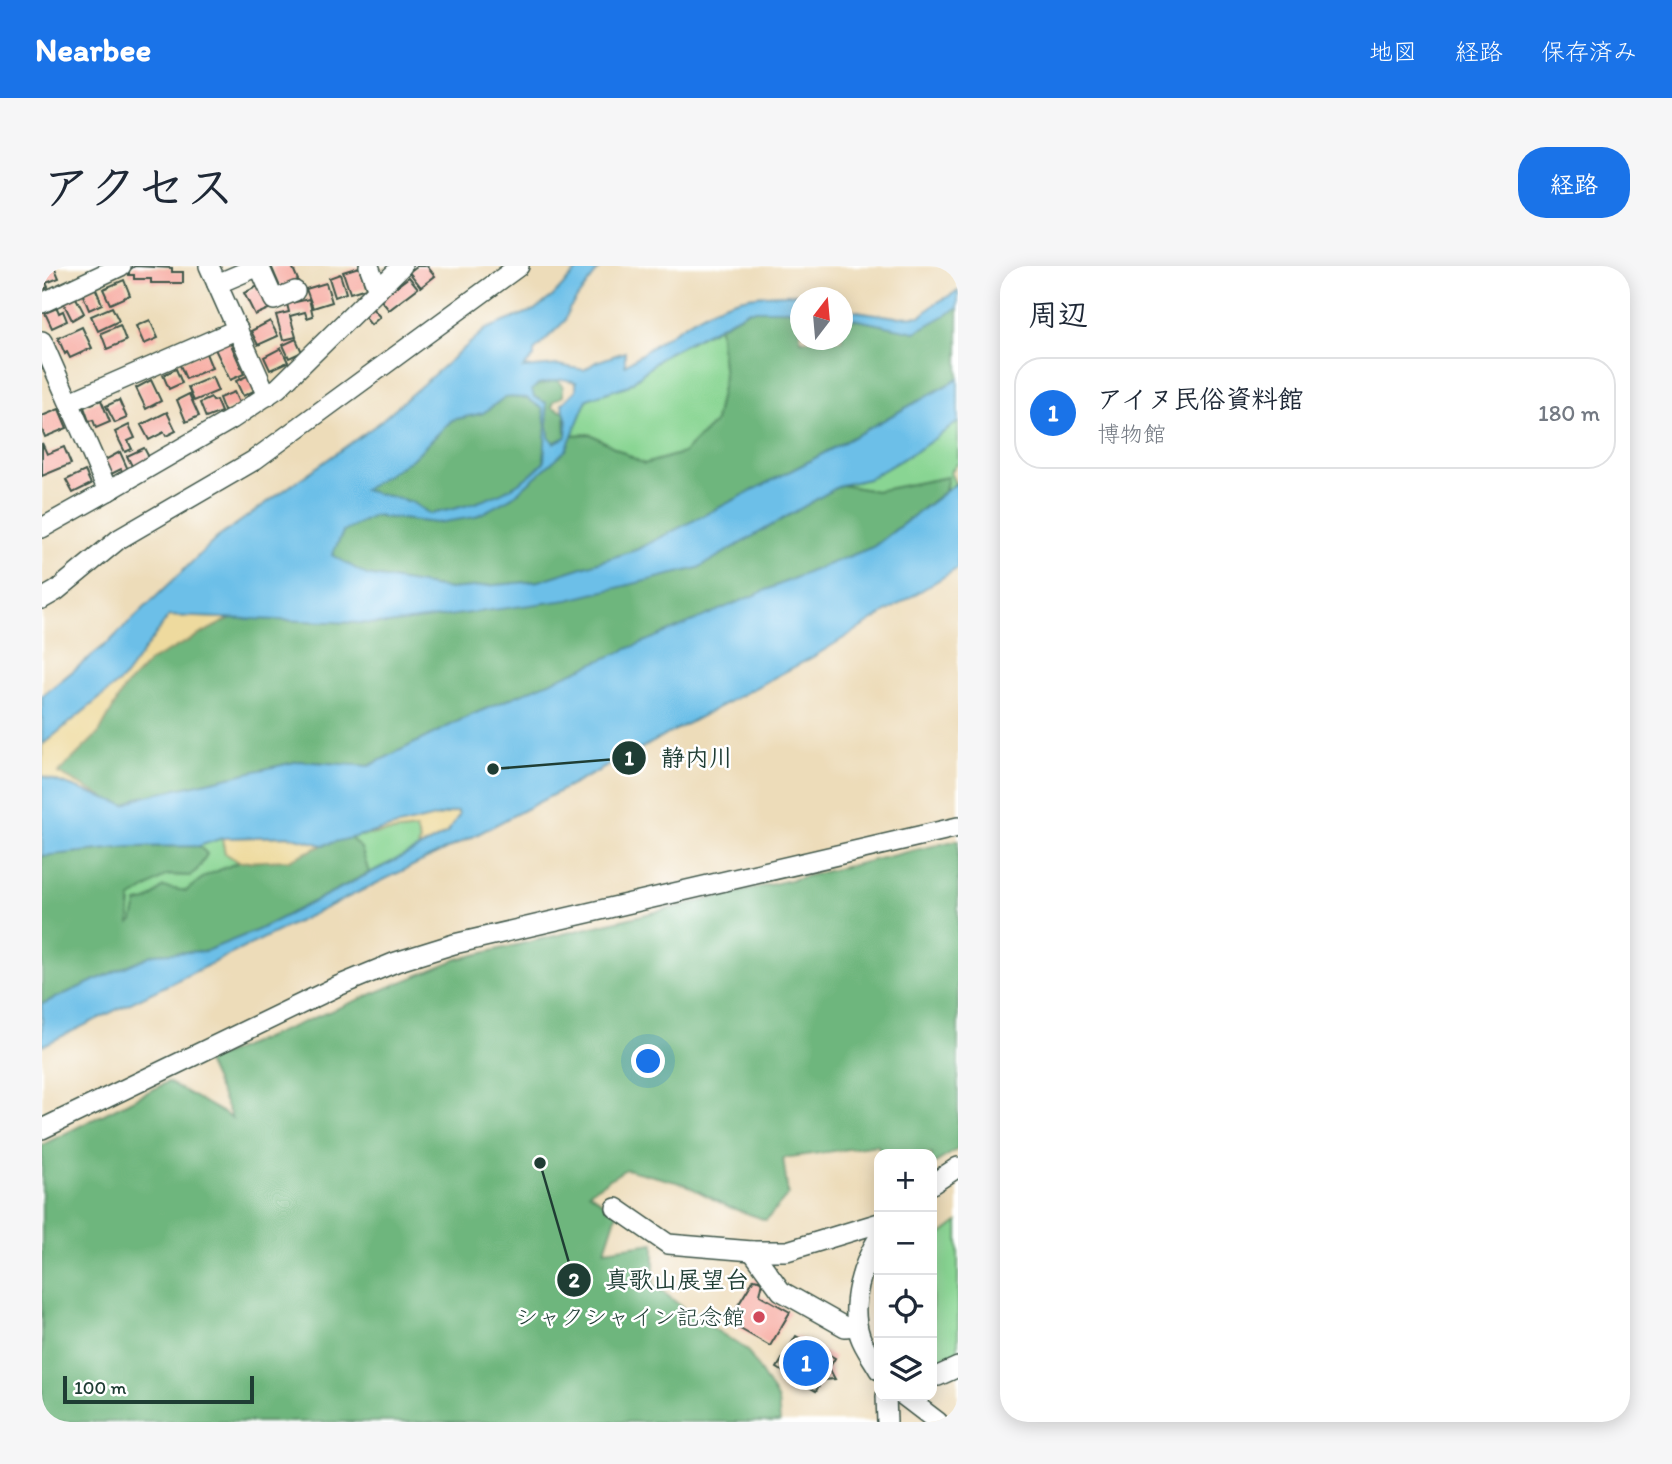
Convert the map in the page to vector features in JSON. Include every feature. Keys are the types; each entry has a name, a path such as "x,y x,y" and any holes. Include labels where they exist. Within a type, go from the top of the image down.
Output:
{"street":[{"path":"42,303 121,266"},
{"path":"267,396 213,275 259,266 274,300 295,291"},
{"path":"369,266 377,290"},
{"path":"42,528 278,388 402,266"},
{"path":"42,598 56,591 119,539 253,461 519,266"},
{"path":"70,402 238,329"},
{"path":"42,341 108,491"},
{"path":"42,1129 338,986 396,962 454,944 958,827"},
{"path":"937,1181 958,1167"},
{"path":"616,1208 668,1244 752,1251 787,1251 874,1225"},
{"path":"874,1245 860,1281 857,1297 857,1326 874,1361"},
{"path":"752,1251 781,1291 845,1327 857,1326"},
{"path":"938,1376 958,1367"},
{"path":"885,1401 887,1422"},
{"path":"911,1401 938,1422"}],"green space":[{"path":"958,308 958,379 806,463 636,550 539,581 450,589 367,575 331,555 343,532 373,516 437,523 511,498 566,450 572,435 590,434 644,464 683,453 715,422 724,377 719,327 750,310 790,310 790,350 853,350 853,319 915,332"},
{"path":"719,327 724,377 715,422 683,453 644,464 591,434 572,435 587,399 629,385 664,355"},
{"path":"557,380 563,386 563,396 554,401 552,407 565,413 566,437 553,443 549,437 546,403 534,397 531,390 538,385"},
{"path":"505,397 527,398 543,409 546,425 544,463 519,483 477,503 430,514 411,502 363,490 412,459 452,420 483,413"},
{"path":"958,422 958,463 950,472 955,484 945,491 947,477 876,491 841,485 868,479 921,448"},
{"path":"948,477 945,491 873,547 469,716 369,766 299,761 138,798 125,805 57,774 99,733 124,688 150,661 231,618 387,624 698,568 841,485 876,491"},
{"path":"416,829 420,841 418,849 369,873 361,848 349,837"},
{"path":"349,837 361,848 369,873 258,930 206,951 154,954 42,1004 42,856 129,847 199,846 207,854 199,868 190,876 167,875 130,899 130,923 133,921 137,903 147,901 163,887 186,891 205,876 239,862 289,860"},
{"path":"222,838 225,853 239,862 205,876 186,891 163,888 147,901 137,903 133,921 129,924 129,899 167,875 190,876 199,868 207,854 199,846"},
{"path":"958,840 958,1149 937,1162 937,1149 880,1149 877,1145 783,1158 788,1195 766,1220 729,1207 684,1184 626,1169 589,1192 617,1213 605,1250 654,1243 654,1285 691,1314 747,1350 778,1400 780,1422 42,1422 42,1145 168,1082 232,1118 206,1062 458,959"},
{"path":"958,1222 958,1360 937,1370 937,1275 937,1238"}],"sand":[{"path":"169,616 231,618 150,661 124,688 99,733 58,773 109,800 42,776 42,745 122,680"},
{"path":"458,811 459,816 447,833 418,849 420,841 416,829 349,837"},
{"path":"289,836 323,845 289,860 239,862 225,853 222,838"}],"water":[{"path":"581,266 601,266 569,309 565,321 534,351 534,357 523,368 558,365 584,370 596,362 625,352 625,365 691,321 732,301 755,296 790,294 790,310 750,310 664,355 629,385 587,399 566,450 511,498 475,517 437,523 373,516 343,532 332,555 367,575 450,589 539,581 636,550 806,463 958,379 958,422 921,448 868,479 841,485 698,568 568,600 387,624 169,616 122,680 42,745 42,696 110,641 217,538 376,425 486,329 534,310 553,296","holes":["563,379 576,382 576,390 562,404 567,421 566,437 554,443 549,437 546,403 534,397 532,390 538,384","505,397 527,398 543,409 546,425 544,462 506,490 477,502 430,514 411,502 364,490 412,459 452,420 483,413"]},
{"path":"958,291 958,308 915,332 853,319 853,311 896,317 921,316 936,303"},
{"path":"958,482 958,568 813,657 476,835 42,1046 42,1004 154,954 206,951 258,930 435,840 447,833 459,815 458,811 323,845 289,836 222,838 199,846 129,847 42,856 42,776 125,805 138,798 299,761 369,766 469,716 873,547"}],"building":[{"path":"54,266 59,278 46,283 48,287 42,290 42,268"},
{"path":"135,266 172,268 172,272 183,272 183,283 151,283 151,279 134,279 134,275 129,275 129,270"},
{"path":"271,266 292,266 298,280 280,287"},
{"path":"417,266 427,266 435,276 421,287 409,272"},
{"path":"359,267 366,288 350,293 343,272"},
{"path":"340,274 346,293 335,297 329,278"},
{"path":"409,277 418,288 389,310 380,299"},
{"path":"124,280 130,295 110,304 103,289"},
{"path":"326,283 332,302 313,308 306,289"},
{"path":"260,285 271,308 255,315 244,293"},
{"path":"95,287 102,304 89,310 82,293"},
{"path":"75,296 84,313 72,320 63,302"},
{"path":"309,299 313,316 307,318 305,312 290,316 296,337 283,340 276,315 289,312 287,304"},
{"path":"112,307 119,321 98,331 91,316"},
{"path":"371,307 380,317 371,325 362,314"},
{"path":"57,308 59,313 63,311 67,321 52,328 45,313"},
{"path":"150,320 158,338 144,344 136,326"},
{"path":"270,321 278,336 258,345 251,331"},
{"path":"120,325 126,341 107,349 101,333"},
{"path":"82,327 92,348 70,358 67,352 65,354 58,338"},
{"path":"296,339 302,352 289,358 283,345"},
{"path":"229,340 244,374 230,380 214,347"},
{"path":"281,348 288,362 270,370 264,357"},
{"path":"205,351 212,368 186,379 179,363"},
{"path":"176,369 182,383 169,389 163,375"},
{"path":"249,375 256,390 243,396 236,381"},
{"path":"212,377 218,391 194,401 188,387"},
{"path":"151,380 161,401 146,409 136,388"},
{"path":"234,392 240,405 224,411 219,398"},
{"path":"189,394 199,416 186,422 177,400"},
{"path":"211,398 216,400 221,412 206,418 200,403"},
{"path":"101,400 110,422 96,428 93,420 89,421 84,407"},
{"path":"119,400 127,418 115,423 106,406"},
{"path":"59,409 67,428 45,437 42,416"},
{"path":"167,412 176,431 166,436 164,432 149,440 141,425"},
{"path":"129,425 135,438 128,441 132,449 125,452 115,432"},
{"path":"42,443 47,454 64,447 71,464 42,476"},
{"path":"144,448 151,461 134,470 127,456"},
{"path":"120,452 130,474 125,477 121,469 107,476 103,461"},
{"path":"85,471 91,484 73,493 66,480"},
{"name":"シャクシャイン記念館","path":"754,1279 763,1281 760,1295 790,1312 770,1346 728,1322"},
{"path":"796,1336 835,1358 829,1368 835,1379 822,1380 816,1391 777,1368"}],"place":[{"name":"静内川","path":"493,769"},
{"name":"真歌山展望台","path":"540,1163"},
{"name":"シャクシャイン記念館","path":"759,1317"},
{"name":"アイヌ民俗資料館","path":"806,1363"}]}
